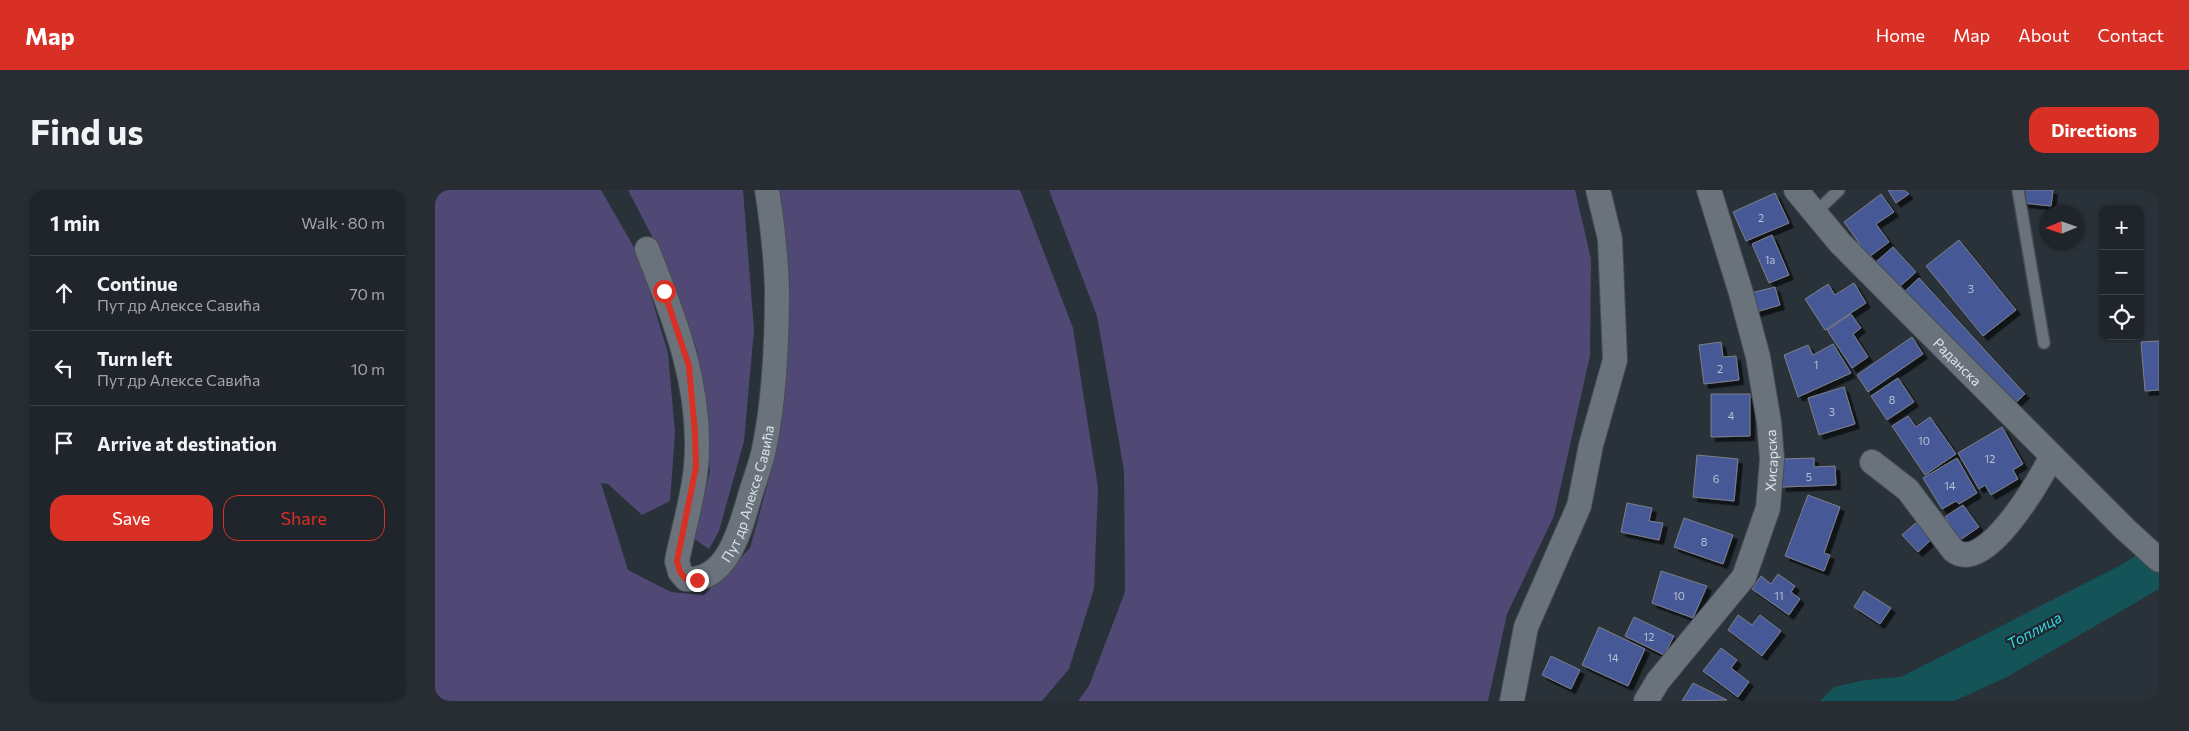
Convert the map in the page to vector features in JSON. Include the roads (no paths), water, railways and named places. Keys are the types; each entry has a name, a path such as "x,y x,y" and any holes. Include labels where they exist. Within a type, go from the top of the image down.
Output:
{"street":[{"name":"Пут др Алексе Савића","path":"647,250 667,299 689,366 693,396 696,467 677,561 680,572 686,579 697,580 711,572 733,546 740,532 765,445 775,367 777,287 767,190"},
{"path":"1512,701 1526,627 1579,506 1591,445 1615,360 1610,239 1598,190"},
{"name":"Хисарска","path":"1646,701 1658,681 1744,577 1768,508 1773,458 1758,357 1741,293 1709,190"},
{"name":"Раданска","path":"1796,190 1840,243 2125,529 2159,560"},
{"path":"1872,462 1908,490 1953,550 1959,555 1965,556 1973,554 1991,542 2031,494 2052,456"}],"lane":[{"path":"1815,213 1839,190"},
{"path":"2018,190 2044,343"}],"water":[{"name":"Топлица","path":"2159,541 2159,589 2007,677 1954,701 1820,701 1834,687 1865,680 1901,677 2123,564"}]}
